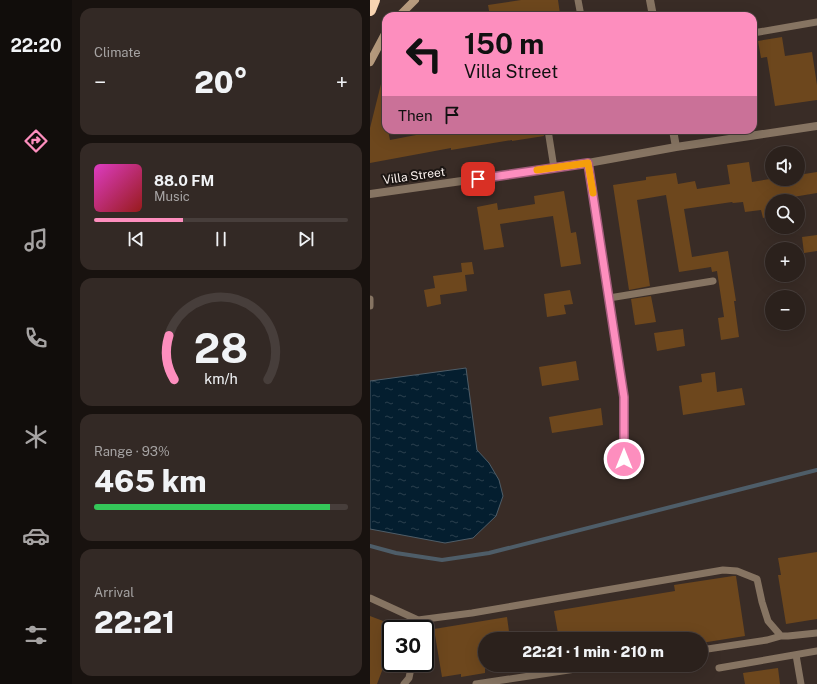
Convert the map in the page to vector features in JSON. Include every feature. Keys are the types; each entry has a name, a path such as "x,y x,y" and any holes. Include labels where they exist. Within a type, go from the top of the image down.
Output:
{"highway":[{"path":"370,10 374,0"}],"main road":[{"path":"403,12 415,0"},
{"path":"370,62 382,40"}],"street":[{"path":"650,0 652,12"},
{"name":"Villa Street","path":"370,194 588,163 676,147 817,126"},
{"path":"673,134 676,147"},
{"path":"588,163 624,397 624,459"}],"lane":[{"path":"578,0 580,12"},
{"path":"757,32 817,22"},
{"path":"549,134 554,168"},
{"path":"609,298 713,281"},
{"path":"370,598 418,620 723,570 737,571 757,579 768,621 782,636"},
{"path":"708,649 767,640 782,636 817,633"},
{"path":"719,668 817,651"},
{"path":"796,654 801,684"},
{"path":"404,684 409,678 410,672"},
{"path":"476,684 556,672"}],"water":[{"path":"466,368 477,450 489,463 499,480 503,496 496,516 473,538 445,543 370,529 370,381"}],"building":[{"path":"521,0 558,0 560,12 489,12 488,5"},
{"path":"782,37 785,56 812,52 817,85 817,100 775,106 767,57 761,58 758,41"},
{"path":"382,80 382,134 389,134 390,140 421,134 544,134 544,136 451,150 451,148 370,163 370,128"},
{"path":"749,162 752,182 765,180 765,186 805,186 805,174 817,172 817,193 805,195 765,194 765,217 763,218 761,210 745,212 743,202 732,202 684,209 692,257 728,251 736,301 734,301 739,337 721,340 718,318 724,317 717,271 712,272 711,267 679,272 666,195 637,200 650,286 629,290 613,185 646,180 646,177 676,173 678,184 695,181 697,189 730,184 727,165"},
{"path":"564,191 571,233 576,232 581,264 561,267 553,216 500,224 504,247 484,250 477,207 497,203 498,210 535,204 534,196"},
{"path":"817,235 817,251 805,253 805,242 803,242 802,237"},
{"path":"472,262 474,274 465,275 467,291 440,295 441,304 427,307 424,290 435,288 433,276 462,272 461,263"},
{"path":"570,290 573,304 564,305 566,314 547,317 544,294"},
{"path":"651,296 656,322 635,325 631,299"},
{"path":"683,329 685,346 657,351 654,333"},
{"path":"576,361 579,380 542,386 539,367"},
{"path":"715,372 717,392 742,388 745,405 683,415 679,386 702,382 701,374"},
{"path":"601,408 603,425 552,433 549,417"},
{"path":"817,552 817,619 786,624 778,575 781,575 778,558"},
{"path":"736,576 745,636 708,642 708,632 558,632 554,611 675,591 674,585"},
{"path":"370,616 382,621 382,671 377,684 370,684"},
{"path":"507,617 509,632 478,632 478,672 485,673 461,677 461,674 442,677 434,629"},
{"path":"778,668 780,684 745,684 743,673"}],"waterway":[{"path":"370,546 396,553 442,560 489,553 817,470"}],"slow traffic":[{"path":"537,170 588,163 593,193"}],"route":[{"path":"478,179 588,163 624,397 624,459"}]}
